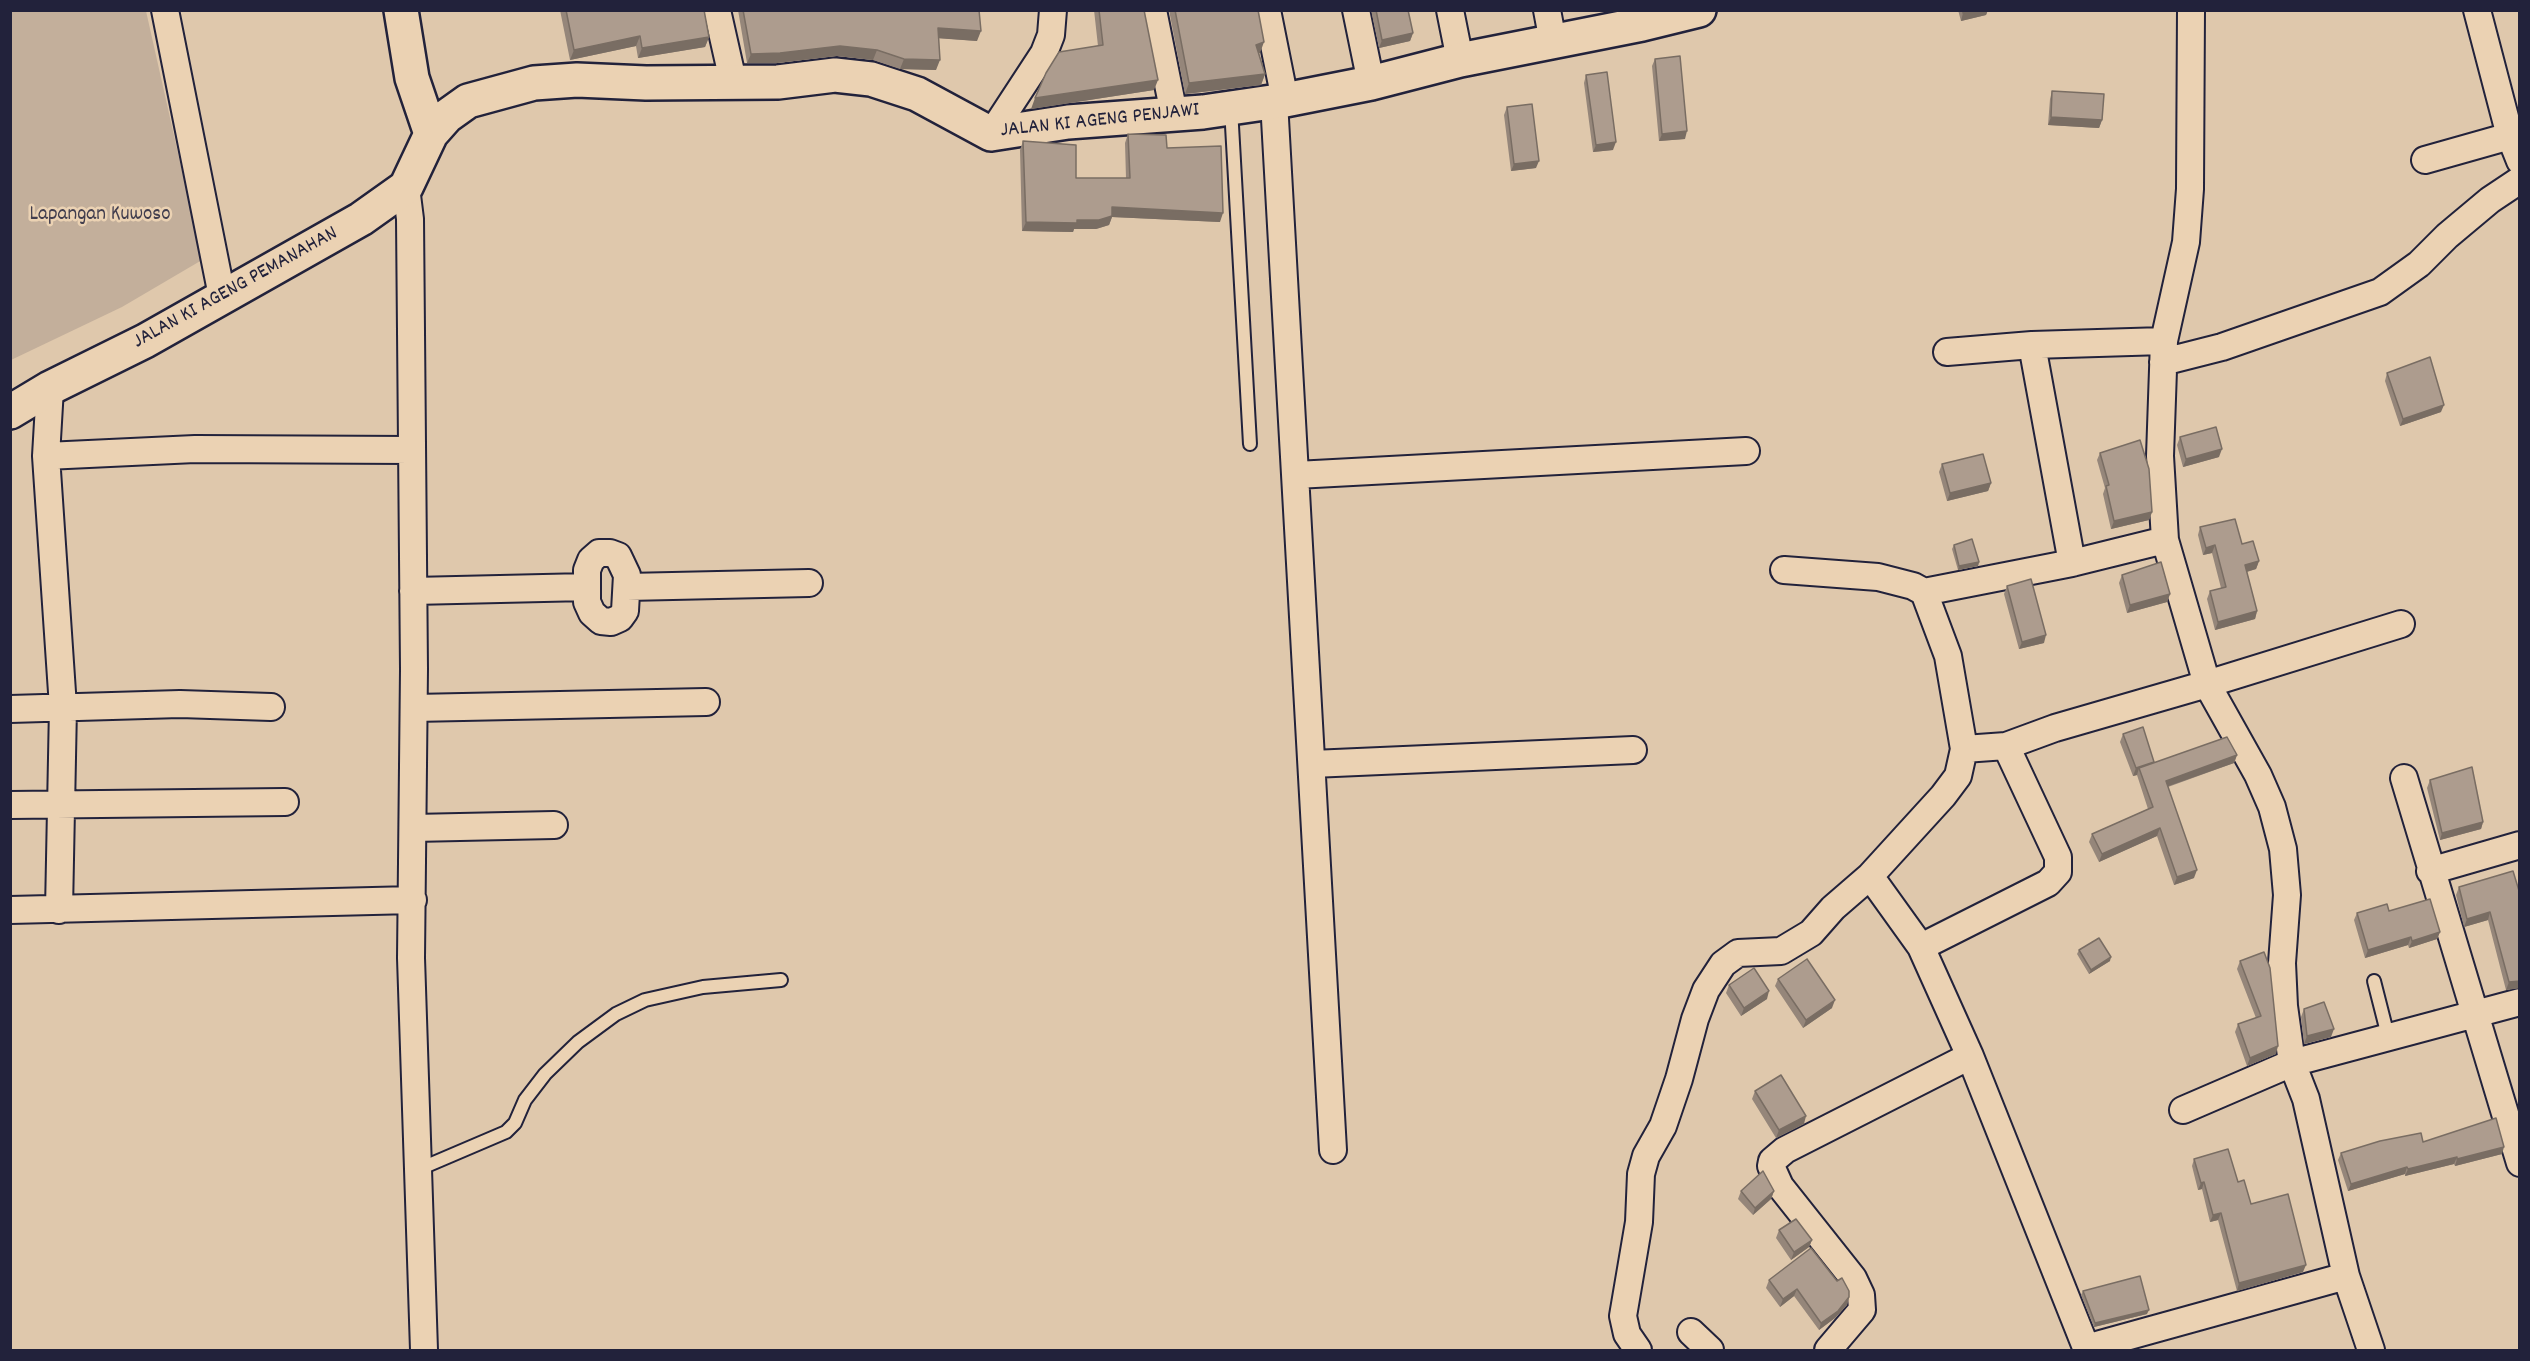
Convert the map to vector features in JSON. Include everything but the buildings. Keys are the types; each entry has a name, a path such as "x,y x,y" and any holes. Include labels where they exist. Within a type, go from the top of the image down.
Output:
{"main road":[{"path":"401,10 412,78 431,134"},
{"name":"JALAN KI AGENG PENJAWI","path":"431,134 447,116 468,101 534,83 577,80 646,83 778,81 835,75 871,79 917,94 991,134 1068,122 1174,114 1280,100 1371,83 1460,60 1550,26 1700,10"},
{"name":"JALAN KI AGENG PEMANAHAN","path":"10,412 50,387 145,341 361,219 406,187 431,134"}],"street":[{"path":"717,10 733,81"},
{"path":"991,134 1044,53 1051,35 1053,10"},
{"path":"1154,10 1174,114"},
{"path":"1267,10 1280,100 1296,475 1333,1150"},
{"path":"1356,10 1371,83"},
{"path":"1450,10 1460,60"},
{"path":"2191,10 2190,189 2186,242 2164,352 2160,456 2165,540 2207,684 2258,775 2272,807 2283,849 2287,895 2282,963 2284,1006 2292,1063 2306,1099 2346,1276 2371,1350"},
{"path":"2477,10 2510,136 2520,161"},
{"path":"169,12 222,296"},
{"path":"2425,160 2510,136"},
{"path":"1947,352 2032,345 2164,352 2222,347 2380,292 2419,264 2490,200 2520,180"},
{"path":"406,187 410,219 414,708 411,958 424,1350"},
{"path":"2032,345 2072,563"},
{"path":"50,387 46,456 63,707 63,805 59,910"},
{"path":"46,456 195,449 412,450"},
{"path":"1296,475 1746,451"},
{"path":"1784,570 1878,578 1913,586 1924,592 2072,563 2165,540"},
{"path":"610,552 618,556 624,565 627,587 625,610 620,618 611,622 601,621 592,613 587,602 587,587 587,570 591,560 599,553 610,552"},
{"path":"627,587 809,583"},
{"path":"413,591 587,587"},
{"path":"1638,1350 1627,1334 1623,1316 1639,1222 1641,1174 1646,1156 1663,1126 1706,990 1723,963 1738,953 1771,952 1791,947 1811,933 1833,908 1870,876 1943,796 1958,776 1964,749 1948,656 1924,592"},
{"path":"1964,749 2006,746 2055,728 2401,624"},
{"path":"414,708 706,702"},
{"path":"10,709 180,704 271,707"},
{"path":"1920,947 2048,883 2058,872 2058,857 2006,746"},
{"path":"1312,764 1633,750"},
{"path":"2404,778 2430,871 2520,1162"},
{"path":"10,805 285,802"},
{"path":"413,828 554,825"},
{"path":"2430,871 2520,846"},
{"path":"1870,876 1920,947 1970,1056 2086,1349 2346,1276"},
{"path":"10,910 413,900"},
{"path":"2183,1110 2292,1063 2520,1002"},
{"path":"1828,1350 1862,1310 1861,1295 1853,1278 1780,1186 1771,1166 1772,1161 1785,1150 1970,1056"},
{"path":"1691,1332 1710,1350"}],"lane":[{"path":"1231,107 1250,444"},
{"path":"417,1170 506,1132 515,1123 525,1100 545,1074 578,1041 616,1014 645,1000 703,987 781,980"},
{"path":"2374,981 2388,1036"}],"green space":[{"name":"Lapangan Kuwoso","path":"11,11 146,11 202,260 122,307 11,360"}]}
